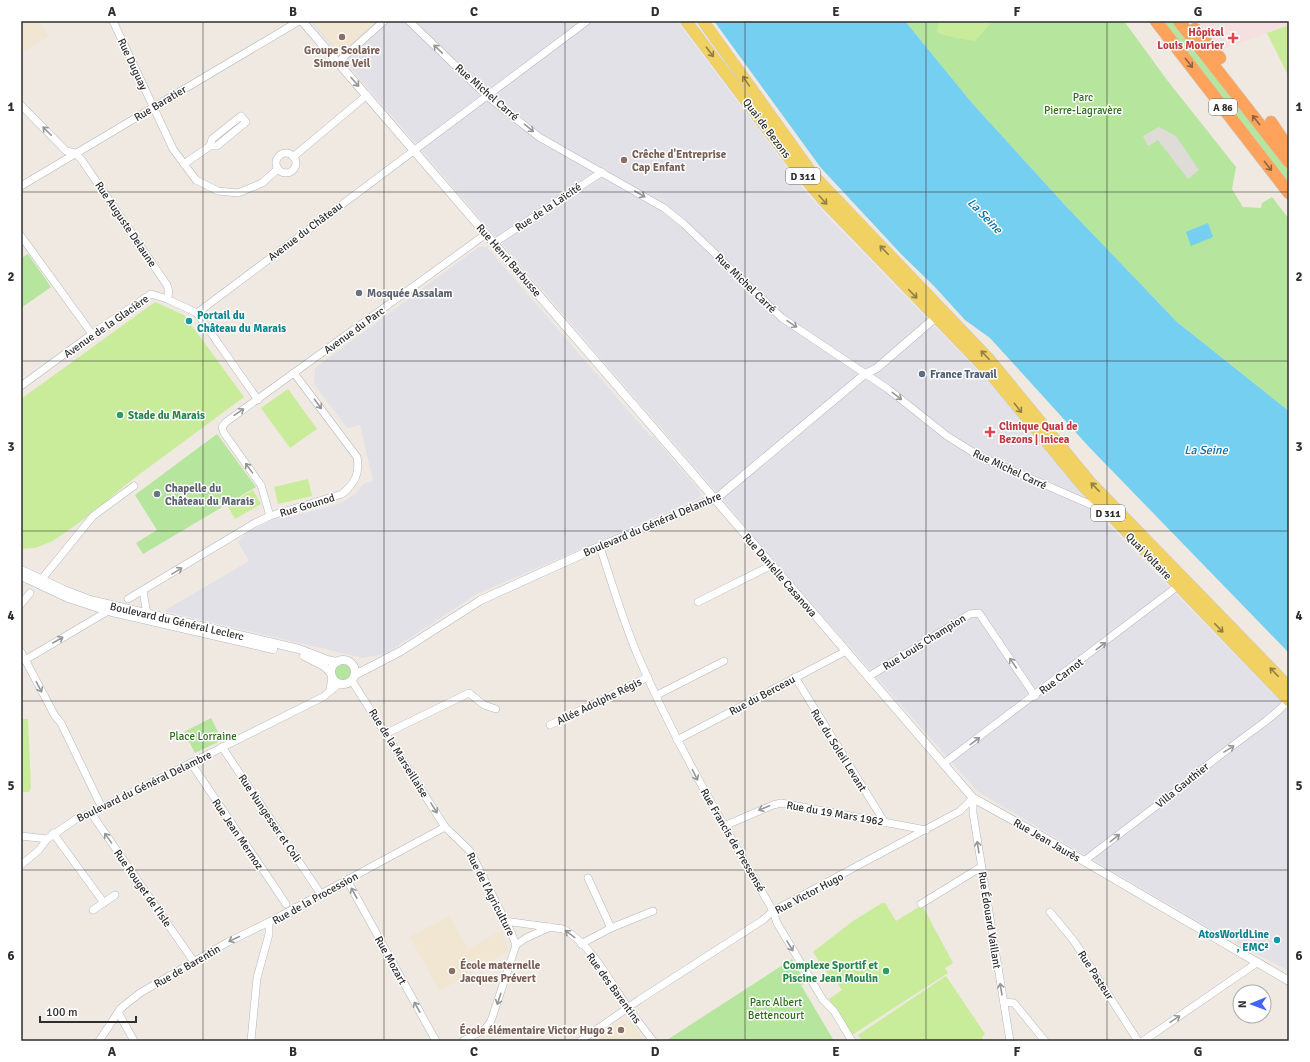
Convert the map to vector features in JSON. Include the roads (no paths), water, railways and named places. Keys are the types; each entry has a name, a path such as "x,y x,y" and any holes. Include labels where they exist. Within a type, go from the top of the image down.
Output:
{"highway":[{"name":"A 86","path":"1156,21 1289,193"},
{"name":"A 86","path":"1179,21 1289,162"},
{"path":"1188,21 1220,58"},
{"path":"1271,122 1289,149"}],"main road":[{"name":"Quai de Bezons","path":"686,21 798,170 823,200 939,313"},
{"name":"Quai de Bezons","path":"703,21 814,176 927,295 939,313"},
{"name":"Quai Voltaire","path":"939,313 952,321 999,370 1091,483 1289,687"},
{"name":"Quai Voltaire","path":"939,313 1106,512 1289,700"}],"street":[{"name":"Rue Duguay","path":"113,21 174,149 196,180 218,191 238,193 262,183 278,169"},
{"name":"Rue Baratier","path":"21,186 153,106 301,21"},
{"name":"Rue Henri Barbusse","path":"301,21 367,95 715,499"},
{"path":"338,62 384,21"},
{"name":"Rue Michel Carré","path":"409,21 487,96 539,137 664,208 684,224 782,318 888,389 947,436 979,456 1106,512"},
{"name":"Avenue du Château","path":"197,313 587,21"},
{"path":"293,157 367,95"},
{"path":"21,105 24,113 66,151 75,153"},
{"path":"184,164 210,146 217,146 246,122 241,116 212,139 210,146"},
{"name":"Rue Auguste Delaune","path":"75,153 126,224 167,285 169,292 167,299"},
{"path":"286,153 293,157 296,164 292,170 283,172 278,169 276,163 280,155 286,153"},
{"name":"Rue de la Laïcité","path":"494,243 602,172"},
{"name":"Avenue du Parc","path":"270,516 261,484 224,433 222,427 226,422 486,234"},
{"path":"21,236 92,334"},
{"name":"Avenue de la Glacière","path":"21,386 146,296 151,294 167,299 197,313"},
{"path":"197,313 258,400"},
{"name":"Boulevard du Général Delambre","path":"354,678 379,662 401,651 480,600 600,547 715,499 865,374 877,368 939,313"},
{"name":"Rue Gounod","path":"128,600 270,516 342,494 352,486 357,477 359,467 357,457 294,373"},
{"path":"41,580 93,516 134,486"},
{"name":"Rue Danielle Casanova","path":"715,499 846,651"},
{"name":"Rue Francis de Pressensé","path":"600,547 638,656 677,740 773,911 777,923 823,1000 834,1011 852,1041"},
{"path":"698,602 772,565"},
{"name":"Boulevard du Général Leclerc","path":"21,570 90,600 299,649 327,660 337,662"},
{"name":"Boulevard du Général Leclerc","path":"21,576 68,598 108,612 304,656 324,666 331,675"},
{"name":"Rue Carnot","path":"943,764 1035,696 1178,586"},
{"path":"143,591 147,614"},
{"path":"21,604 30,593"},
{"path":"25,660 108,612"},
{"name":"Rue Louis Champion","path":"868,677 970,614 978,613 1035,696"},
{"name":"Rue Jean Jaurès","path":"846,651 973,798 1289,981"},
{"name":"Rue du Berceau","path":"677,740 846,651"},
{"path":"21,652 55,716 61,723 102,808"},
{"path":"330,690 331,675 332,666 337,662 346,660 353,664 354,678 344,685 338,684 331,675"},
{"path":"657,695 724,661"},
{"name":"Boulevard du Général Delambre","path":"353,664 362,665 379,662"},
{"name":"Allée Adolphe Régis","path":"550,725 648,677"},
{"name":"Rue du Soleil Levant","path":"795,677 885,823"},
{"name":"Rue de la Marseillaise","path":"354,678 445,827"},
{"name":"Boulevard du Général Delambre","path":"21,865 39,850 47,839 54,833 76,819 91,814 191,762 323,697 338,684"},
{"path":"387,733 469,693 484,705 496,709"},
{"name":"Villa Gauthier","path":"1084,861 1280,710 1289,700"},
{"name":"Rue Nungesser et Coli","path":"222,747 319,891"},
{"name":"Rue Jean Mermoz","path":"191,762 288,907"},
{"name":"Rue Victor Hugo","path":"580,1041 763,920 773,911 960,811 973,798"},
{"name":"Rue Édouard Vaillant","path":"973,798 973,813 981,867 1010,1041"},
{"name":"Rue du 19 Mars 1962","path":"724,826 781,803 926,830"},
{"name":"Rue Rouget de l'Isle","path":"91,814 194,962"},
{"name":"Rue de la Procession","path":"251,1041 257,978 269,934 269,922 288,907 319,891 347,880 445,827"},
{"name":"Rue de l'Agriculture","path":"445,827 470,851 516,945"},
{"path":"54,833 104,902"},
{"path":"21,836 47,839"},
{"path":"921,904 981,867"},
{"path":"588,878 611,928"},
{"name":"Rue Mozart","path":"347,880 436,1041"},
{"path":"93,910 115,895"},
{"path":"581,944 611,928 653,910"},
{"name":"Rue Pasteur","path":"1050,912 1074,941 1138,1041"},
{"name":"Rue des Barentins","path":"504,920 562,929 570,933 602,969 653,1041"},
{"name":"Rue de Barentin","path":"99,1041 118,1012 140,993 228,942 269,922"},
{"name":"Rue de l'Agriculture","path":"463,1041 472,1039 485,1029 491,1021 516,945 526,938 550,927"},
{"path":"1142,1041 1258,962"},
{"path":"1004,1002 1014,1003 1046,1041"},
{"path":"118,1012 134,1041"}],"water":[{"name":"La Seine","path":"714,21 905,21 972,103 1064,204 1177,322 1289,411 1289,653 1090,448 990,338 965,320 821,168"},
{"path":"1208,223 1213,237 1191,246 1186,232"}],"place":[{"name":"Groupe Scolaire Simone Veil","path":"342,37"},
{"name":"Hôpital Louis Mourier","path":"1233,38"},
{"name":"Crêche d'Entreprise Cap Enfant","path":"624,160"},
{"name":"Mosquée Assalam","path":"359,293"},
{"name":"Portail du Château du Marais","path":"189,321"},
{"name":"France Travail","path":"922,374"},
{"name":"Stade du Marais","path":"120,415"},
{"name":"Clinique Quai de Bezons | Inicea","path":"990,432"},
{"name":"Chapelle du Château du Marais","path":"157,494"},
{"name":"AtosWorldLine , EMC²","path":"1277,940"},
{"name":"École maternelle Jacques Prévert","path":"452,971"},
{"name":"Complexe Sportif et Piscine Jean Moulin","path":"886,971"},
{"name":"École élémentaire Victor Hugo 2","path":"621,1030"}],"park label":[{"name":"Parc Pierre-Lagravère","path":"1083,103"},
{"name":"Place Lorraine","path":"203,736"},
{"name":"Parc Albert Bettencourt","path":"776,1008"}]}
